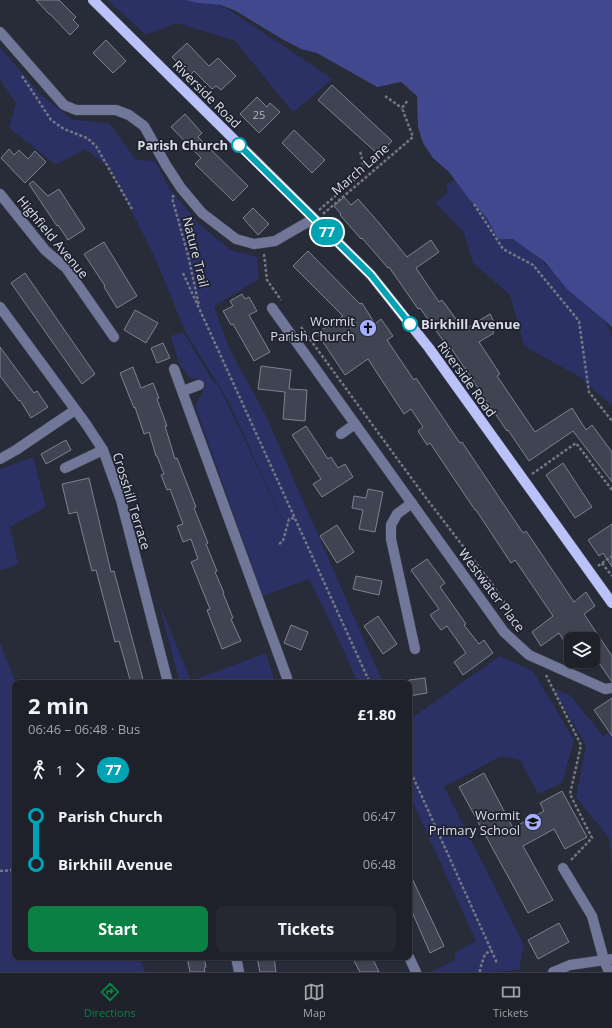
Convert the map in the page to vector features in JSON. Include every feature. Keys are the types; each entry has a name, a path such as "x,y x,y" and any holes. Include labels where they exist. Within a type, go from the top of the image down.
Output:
{"main road":[{"name":"Riverside Road","path":"93,0 371,275 429,348 612,603"}],"street":[{"path":"0,32 64,105 76,110 116,110 129,115 144,126 181,188 202,213 236,239 254,244 275,241 314,220"},
{"name":"Highfield Avenue","path":"0,194 45,250 66,268 114,338"},
{"name":"Crosshill Terrace","path":"0,307 103,450 121,500 167,680"},
{"name":"Westwater Place","path":"272,308 504,632 529,655 605,689 612,688"},
{"path":"174,369 287,680"},
{"path":"183,391 199,385"},
{"path":"0,459 16,450 75,410"},
{"path":"341,434 355,424"},
{"path":"65,468 103,450"},
{"path":"412,503 397,514 391,525 390,539 415,649"},
{"path":"563,868 592,916 608,959 608,972"},
{"path":"553,972 570,965 608,959"},
{"path":"237,960 239,972"},
{"path":"410,960 416,972"}],"path":[{"path":"20,73 51,120 64,129 87,138 96,146 132,209"},
{"path":"385,96 402,108 408,100"},
{"name":"March Lane","path":"314,220 413,136 402,108"},
{"path":"314,220 320,209 361,174 363,162 360,151"},
{"name":"Nature Trail","path":"172,198 188,255 201,312"},
{"path":"474,204 503,249 533,265 579,321 589,392 612,421"},
{"path":"262,243 267,280 285,305"},
{"path":"183,273 369,680"},
{"path":"299,323 518,623 522,649"},
{"path":"523,480 576,443 612,490"},
{"path":"279,544 283,541 289,519 294,518"},
{"path":"595,568 612,556"},
{"path":"602,563 612,576"},
{"path":"538,659 580,745 570,794 592,838 563,868"},
{"path":"412,775 497,963"},
{"path":"0,871 12,870"},
{"path":"480,972 485,954 492,950"}],"shaded area":[{"path":"108,0 203,0 226,8 333,79 293,112 234,40 176,23 146,35"},
{"path":"0,47 39,93 73,120 109,123 136,160 155,161 170,189 200,225 231,250 257,257 259,279 214,306 229,348 266,416 382,680 357,680 309,579 263,596 195,406 205,385 201,379 191,379 179,364 171,336 183,332 211,378 223,394 286,528 229,402 186,333 155,258 110,168 85,149 56,165 9,128 16,103 0,80"},
{"path":"456,179 605,321 612,336 612,406 580,377 524,346 510,295 473,263 464,233 436,203 448,192 446,185"},
{"path":"33,457 46,507 10,527 18,564 0,571 0,469"},
{"path":"158,600 191,680 179,680"},
{"path":"0,643 15,680 12,680 12,960 140,960 145,972 0,972"},
{"path":"266,653 274,680 194,680"},
{"path":"500,656 533,671 574,740 562,783 538,794 520,760 501,756 444,787 524,945 519,970 492,972 431,972 456,959 454,953 476,941 412,801 413,717"},
{"path":"552,688 570,695 603,736 612,731 612,867 609,838 576,797 586,745"}],"water":[{"path":"186,0 612,0 612,328 567,289 545,262 513,239 498,239 487,218 469,199 449,172 433,158 423,143 418,127 417,96 401,82 377,87 317,53 301,49 282,39 236,11 221,5 198,3"}],"building":[{"path":"36,0 59,0 76,17 73,20 79,26 70,35"},
{"path":"106,40 126,61 113,73 93,53"},
{"path":"187,43 209,66 218,58 236,76 221,90 216,86 212,89 194,71 190,75 172,57"},
{"path":"332,85 392,141 379,155 318,100"},
{"path":"257,97 267,107 270,103 280,112 259,133 240,114"},
{"path":"185,114 202,133 198,137 248,186 233,201 195,164 201,158 171,127"},
{"path":"294,130 325,160 312,173 282,143"},
{"path":"9,149 14,155 19,150 28,159 35,151 46,162 25,183 1,158"},
{"path":"33,181 48,196 59,189 85,229 68,240 29,184"},
{"path":"344,197 351,205 358,199 407,257 431,240 439,252 416,268 439,302 442,300 464,330 490,314 495,324 490,327 494,333 479,342 500,374 497,376 535,432 572,408 586,430 592,425 612,452 612,482 573,431 529,461 451,348 449,349 420,308 418,309 389,267 388,268 340,215 341,214 334,206"},
{"path":"253,208 269,224 258,235 243,218"},
{"path":"104,242 137,296 117,308 104,287 105,286 84,254"},
{"path":"308,251 360,304 362,303 375,324 381,319 393,336 387,340 414,380 416,378 460,443 462,442 523,533 526,531 574,602 586,592 595,606 584,614 596,632 564,632 564,641 559,633 541,646 532,632 553,616 515,560 511,563 430,443 427,445 418,431 423,427 411,409 404,414 368,359 345,375 317,333 343,316 293,266"},
{"path":"25,273 95,374 82,384 11,283"},
{"path":"242,294 245,299 249,297 257,311 249,315 270,352 254,361 233,324 231,325 223,311 233,306 230,301"},
{"path":"135,310 158,323 146,343 124,330"},
{"path":"163,343 170,358 157,363 151,348"},
{"path":"0,347 34,393 37,391 48,407 31,418 20,400 19,401 0,376"},
{"path":"261,366 291,370 289,389 307,390 305,421 283,419 285,392 258,389"},
{"path":"133,367 141,388 153,383 159,398 157,399 167,426 165,426 175,459 177,458 196,507 194,508 217,571 215,572 233,618 231,619 241,641 222,649 207,610 210,609 191,562 198,559 191,539 183,542 177,526 183,524 170,489 167,490 161,475 164,474 156,456 149,432 144,434 135,407 134,408 120,373"},
{"path":"306,426 328,459 331,457 338,468 345,464 353,477 322,497 313,484 321,479 292,435"},
{"path":"66,440 71,450 46,464 41,454"},
{"path":"563,463 592,507 575,518 546,475"},
{"path":"89,478 111,572 114,571 143,680 130,680 119,641 115,642 96,570 92,571 77,512 69,514 62,484"},
{"path":"368,489 383,492 375,532 359,529 363,510 352,508 354,496 366,498"},
{"path":"612,524 612,567 603,553 599,556 588,540"},
{"path":"337,525 354,552 337,563 320,536"},
{"path":"427,559 445,583 440,587 466,624 464,625 479,644 484,640 493,653 463,675 454,662 466,653 447,626 441,630 430,615 439,609 411,570"},
{"path":"356,576 382,581 379,595 353,589"},
{"path":"378,616 397,644 383,654 364,626"},
{"path":"291,625 308,632 301,650 284,643"},
{"path":"600,638 612,656 612,682 600,664"},
{"path":"425,678 427,693 412,696 412,680 409,680"},
{"path":"612,698 612,736 594,710"},
{"path":"484,773 513,828 544,811 540,803 562,791 587,837 565,849 554,829 523,846 553,900 528,913 459,787"},
{"path":"412,878 444,946 430,953 412,912"},
{"path":"559,923 569,942 538,959 528,940"},
{"path":"188,960 205,960 205,972 190,972"},
{"path":"258,960 274,960 276,972 260,972"},
{"path":"354,960 373,960 379,972 360,972"}],"bus line":[{"name":"77","path":"239,145 371,275 410,324"}],"place":[{"name":"Parish Church","path":"239,145"},
{"name":"Birkhill Avenue","path":"410,324"},
{"name":"Wormit Parish Church","path":"368,328"},
{"name":"Wormit Primary School","path":"533,822"}]}
